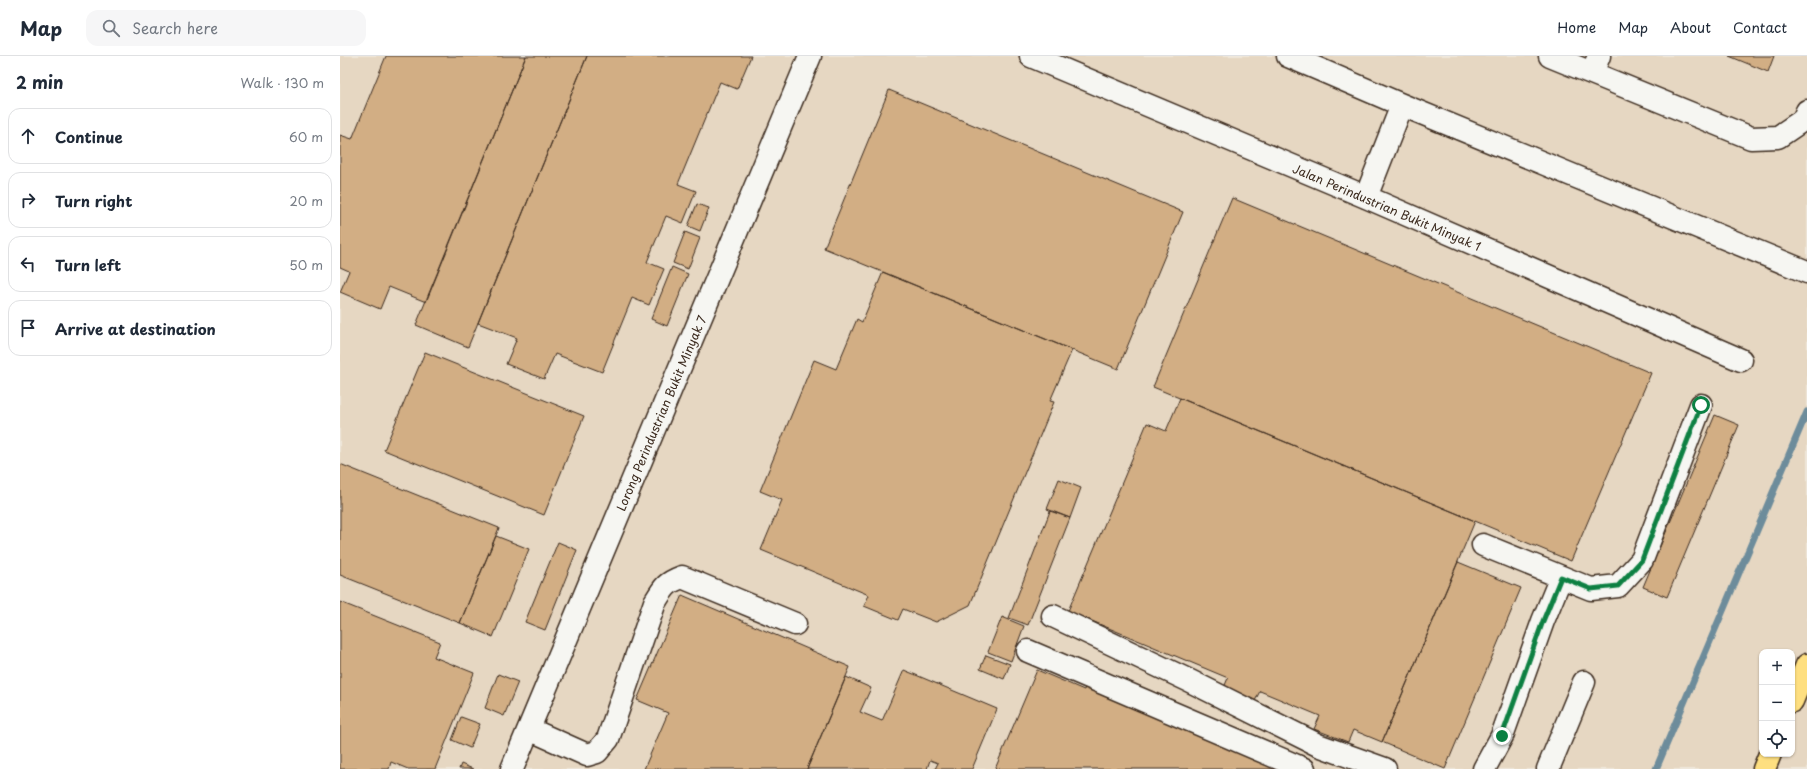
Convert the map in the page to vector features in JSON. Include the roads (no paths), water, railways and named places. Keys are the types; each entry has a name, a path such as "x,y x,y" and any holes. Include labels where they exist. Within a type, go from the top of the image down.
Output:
{"main road":[{"path":"1795,694 1807,664"},
{"path":"1764,769 1769,757"}],"street":[{"name":"Lorong Perindustrian Bukit Minyak 7","path":"512,769 810,56"},
{"name":"Jalan Perindustrian Bukit Minyak 1","path":"1031,56 1366,197 1741,360"},
{"path":"1288,56 1402,105 1807,272"},
{"path":"1550,56 1596,65 1751,138 1778,137 1803,120 1807,111"},
{"path":"1366,197 1402,105"},
{"path":"1483,545 1591,589 1618,586 1642,560 1701,405"},
{"path":"529,729 587,755 598,752 608,739 655,602 662,588 669,582 682,577 795,624"},
{"path":"1484,769 1502,736 1543,621 1561,577"},
{"path":"1053,616 1190,681 1318,745 1385,769"},
{"path":"1028,651 1304,769"},
{"path":"1548,769 1584,682"}],"waterway":[{"path":"1656,769 1807,412"}]}
